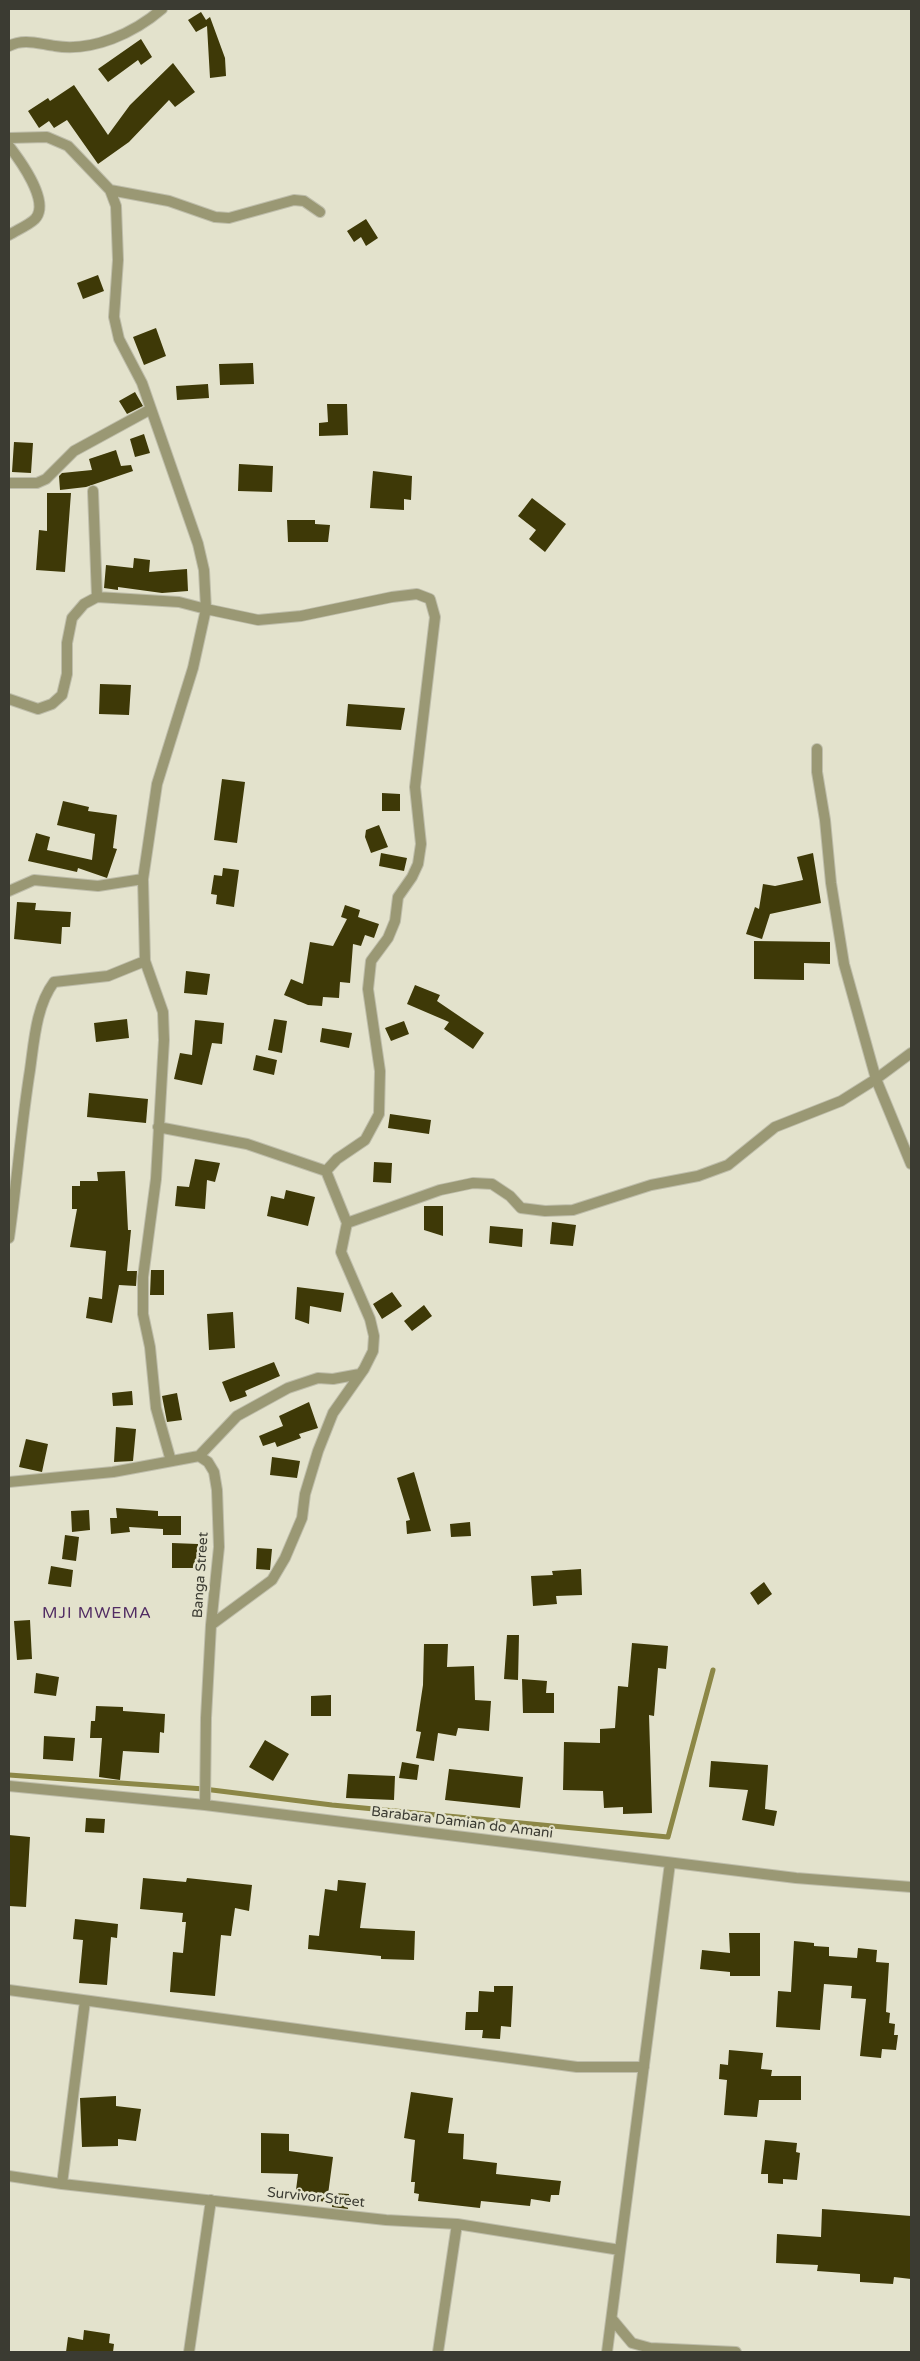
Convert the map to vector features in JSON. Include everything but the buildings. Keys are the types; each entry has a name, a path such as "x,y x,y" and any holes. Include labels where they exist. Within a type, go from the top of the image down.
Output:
{"street":[{"path":"9,46 31,42 56,47 90,46 120,35 152,18 162,9"},
{"path":"9,138 46,137 68,146 110,190 116,206 118,229 114,316 119,339 142,383 198,544 204,570 206,609 193,668 157,784 143,879 145,961 163,1012 164,1040 156,1179 143,1277 143,1314 150,1348 156,1408 171,1461"},
{"path":"9,146 18,157 38,193 40,208 36,218 9,235"},
{"path":"110,190 169,201 215,217 229,218 294,200 304,201 320,212"},
{"path":"9,483 37,483 46,479 74,451 151,409"},
{"path":"94,490 97,597"},
{"path":"9,699 38,709 52,704 62,695 67,674 67,643 72,618 84,604 97,597 154,598 258,620 279,619 392,597 417,594 430,599 434,612 415,786 421,844 418,864 412,877 398,897 395,920 388,938 371,962 368,988 380,1071 379,1114 365,1140 337,1159 326,1171"},
{"path":"817,749 817,772 825,820 830,883 844,964 876,1079 911,1164"},
{"path":"9,891 34,880 98,886 143,879"},
{"path":"9,1238 20,1134 36,1031 49,989 54,982 108,976 145,961"},
{"path":"347,1223 440,1190 473,1182 492,1184 510,1196 521,1208 545,1211 573,1210 651,1186 698,1176 728,1165 775,1128 841,1101 876,1079 911,1053"},
{"path":"158,1128 247,1144 326,1171 347,1223 341,1252 364,1303 374,1336 373,1351 360,1374 333,1413 318,1451 305,1494 302,1518 285,1558 272,1580 211,1625"},
{"path":"9,1482 113,1472 199,1456 237,1416 288,1388 318,1378 333,1379 360,1374"},
{"name":"Banga Street","path":"199,1456 208,1462 214,1472 217,1490 219,1547 211,1625 206,1718 205,1805"},
{"name":"Barabara Damian do Amani","path":"9,1786 205,1805 796,1878 911,1887"},
{"path":"607,2352 670,1863"},
{"path":"9,1990 577,2067 644,2067"},
{"path":"62,2184 85,2001"},
{"name":"Survivor Street","path":"9,2176 62,2184 377,2219 457,2224 620,2250"},
{"path":"189,2352 211,2200"},
{"path":"438,2352 457,2224"},
{"path":"612,2319 632,2342 650,2348 736,2352"}],"waterway":[{"path":"9,1775 204,1789 332,1805 668,1837 713,1670"}],"district":[{"name":"MJI MWEMA","path":"97,1614"}]}
